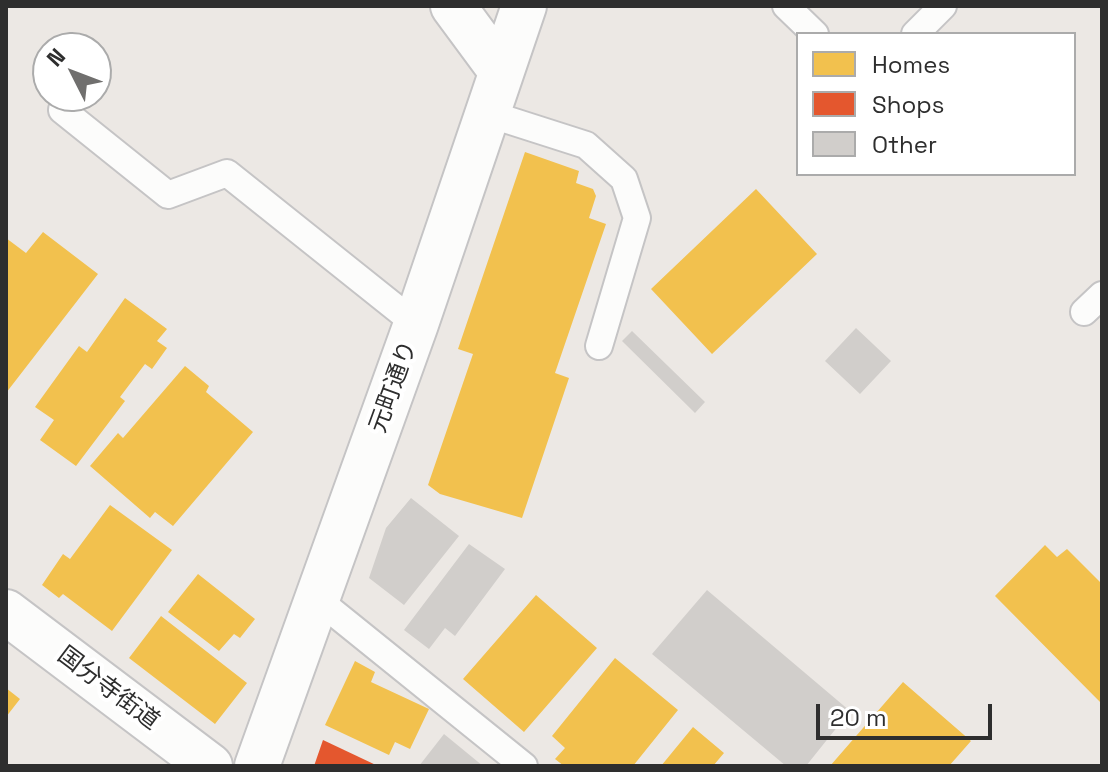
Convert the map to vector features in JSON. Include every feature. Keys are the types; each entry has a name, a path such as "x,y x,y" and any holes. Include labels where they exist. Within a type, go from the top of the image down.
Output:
{"street":[{"path":"453,6 501,71"},
{"name":"元町通り","path":"257,766 416,324 524,6"},
{"name":"国分寺街道","path":"6,612 210,766"}],"lane":[{"path":"786,6 813,32"},
{"path":"917,32 943,6"},
{"path":"64,112 168,195 227,173 416,324"},
{"path":"486,113 586,145 624,179 637,218 599,346"},
{"path":"317,599 524,766"}],"building: Homes":[{"path":"525,152 579,171 576,183 593,189 596,196 589,218 606,224 555,373 569,378 522,518 440,494 428,485 473,354 458,349"},
{"path":"756,189 817,254 712,354 651,289"},
{"path":"43,232 98,274 6,393 6,238 26,253"},
{"path":"125,298 167,329 157,341 167,348 152,369 145,364 120,397 125,401 76,466 40,440 54,420 35,407 79,346 87,352"},
{"path":"185,366 209,386 206,392 253,432 173,526 155,512 150,518 90,466 118,433 123,438"},
{"path":"110,505 172,550 112,631 63,594 59,598 42,585 63,554 70,559"},
{"path":"1045,545 1057,557 1067,549 1102,584 1102,704 995,596"},
{"path":"198,574 255,619 240,638 234,634 219,651 168,612"},
{"path":"536,595 597,648 524,732 463,679"},
{"path":"161,616 247,683 215,724 129,658"},
{"path":"615,658 678,710 633,766 564,766 555,759 565,748 552,736"},
{"path":"355,661 375,672 371,682 429,709 410,749 395,742 389,755 325,725"},
{"path":"903,682 971,741 949,766 830,766"},
{"path":"6,688 20,699 6,717"},
{"path":"693,727 724,753 713,766 661,766"}],"building: Shops":[{"path":"323,740 378,766 314,766"}],"building: Other":[{"path":"856,328 891,361 860,394 825,361"},
{"path":"632,331 705,402 695,413 622,341"},
{"path":"411,498 459,536 404,605 369,578 386,528"},
{"path":"469,544 505,569 455,636 445,628 429,649 404,630"},
{"path":"707,590 850,711 806,766 786,766 652,654"},
{"path":"444,734 483,766 419,766"}]}
